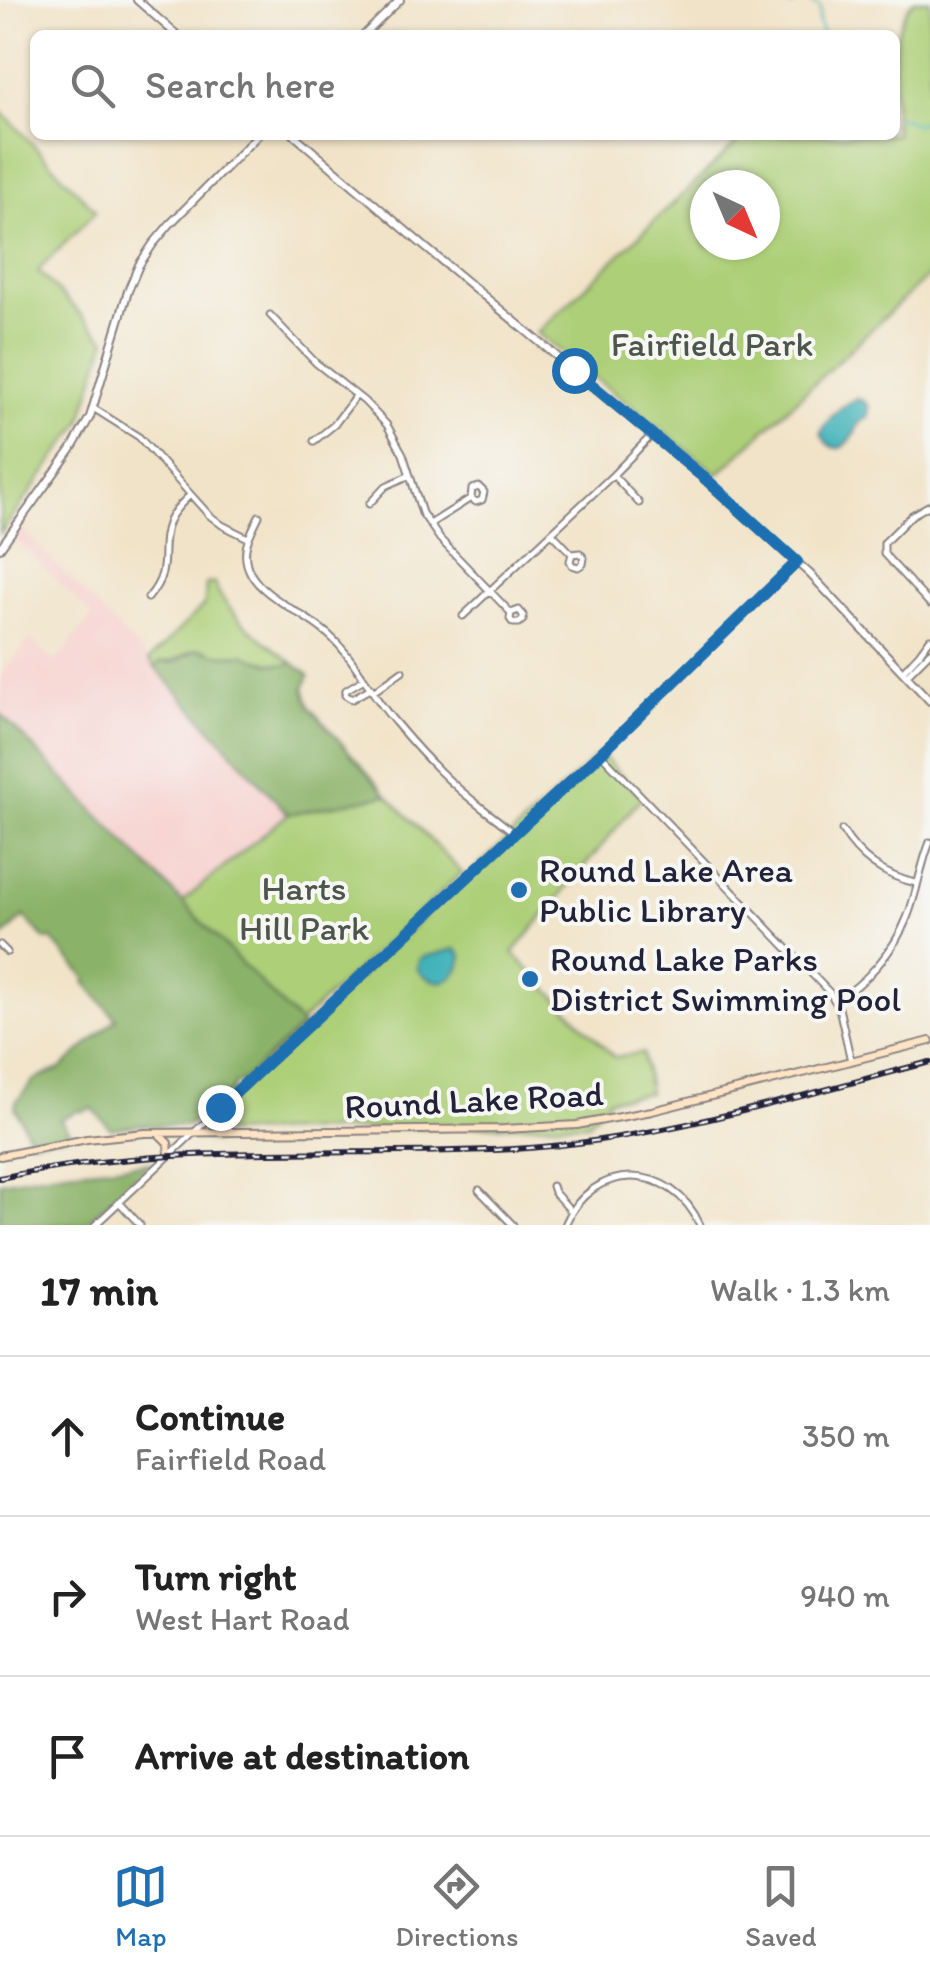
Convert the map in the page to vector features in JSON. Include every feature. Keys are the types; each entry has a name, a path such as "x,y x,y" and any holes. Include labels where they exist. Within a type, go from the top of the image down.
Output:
{"main road":[{"name":"Round Lake Road","path":"0,1156 88,1139 158,1133 504,1130 576,1124 652,1112 930,1040"},
{"path":"220,1107 218,1125 237,1134"},
{"path":"158,1133 167,1142 169,1155"}],"street":[{"path":"137,0 171,30"},
{"path":"369,30 400,0"},
{"path":"0,548 71,450 93,408 139,265 153,244 253,140"},
{"path":"300,140 708,481 797,562 930,701"},
{"path":"270,315 316,363 393,432 422,513 440,539 511,612"},
{"path":"314,441 334,425 356,396"},
{"path":"93,408 139,437 189,496 222,525 248,538"},
{"path":"463,616 652,435"},
{"path":"369,504 386,486 410,475"},
{"path":"613,475 638,502"},
{"path":"148,598 165,569 168,524 189,496"},
{"path":"430,524 470,498"},
{"path":"930,505 912,515 884,544 884,554 930,604"},
{"path":"259,516 248,538 245,558 256,582 266,593 329,634 390,718 461,791 514,834"},
{"path":"552,533 572,554"},
{"path":"94,1225 600,754 797,562"},
{"path":"923,596 930,589"},
{"path":"904,674 930,639"},
{"path":"904,674 930,652"},
{"path":"365,679 346,690 345,696 352,699 402,671"},
{"path":"600,754 836,1002 850,1061"},
{"path":"842,830 877,868 916,883"},
{"path":"836,1002 888,952 908,917 930,842"},
{"path":"0,946 7,952"},
{"path":"565,1225 571,1211 592,1188 616,1178 632,1177 667,1185 690,1206 700,1225"},
{"path":"552,1186 571,1211"},
{"path":"480,1190 513,1225"},
{"path":"118,1202 140,1225"}],"shaded area":[{"path":"20,527 149,660 288,814 182,902 0,713 0,675 30,639 56,662 92,616 13,537"}],"green space":[{"name":"Fairfield Park","path":"914,0 930,0 930,274 718,474 537,333 690,187 690,260 780,260 780,170 708,170 740,140 900,140 899,30"},
{"path":"0,110 96,211 38,271 106,340 81,423 0,534"},
{"path":"214,583 238,618 293,663 286,666 243,654 217,655 201,649 155,667 149,660 205,604 206,584"},
{"path":"198,649 243,654 275,664 293,663 309,675 304,688 310,707 387,795 288,814 155,667 161,662 173,663"},
{"path":"0,713 302,1026 241,1082 234,1084 206,1114 186,1126 111,1129 92,1108 60,1119 70,1133 65,1136 31,1141 15,1107 34,1080 62,1068 116,1019 51,939 46,940 24,917 0,940"},
{"path":"600,753 642,797 513,953 614,1057 643,1053 649,1093 609,1099 588,1123 190,1134"},
{"name":"Harts Hill Park","path":"387,795 462,873 299,1023 182,902 288,814"},
{"path":"150,1163 84,1225 0,1225 0,1182"}],"water":[{"path":"857,399 869,407 868,417 860,422 848,443 839,448 831,446 821,432 836,412"},
{"path":"456,949 462,956 451,978 431,980 417,969 423,957"}],"waterway":[{"path":"783,0 791,6 800,0"},
{"path":"807,0 820,8 821,30"},
{"path":"900,117 914,124 930,121"}],"railway":[{"path":"0,1178 128,1159 192,1155 450,1151 567,1144 724,1116 930,1062"}],"place":[{"name":"Round Lake Area Public Library","path":"519,890"},
{"name":"Round Lake Parks District Swimming Pool","path":"530,979"}],"route":[{"path":"220,1107 600,754 797,562 708,481 574,370"}]}
